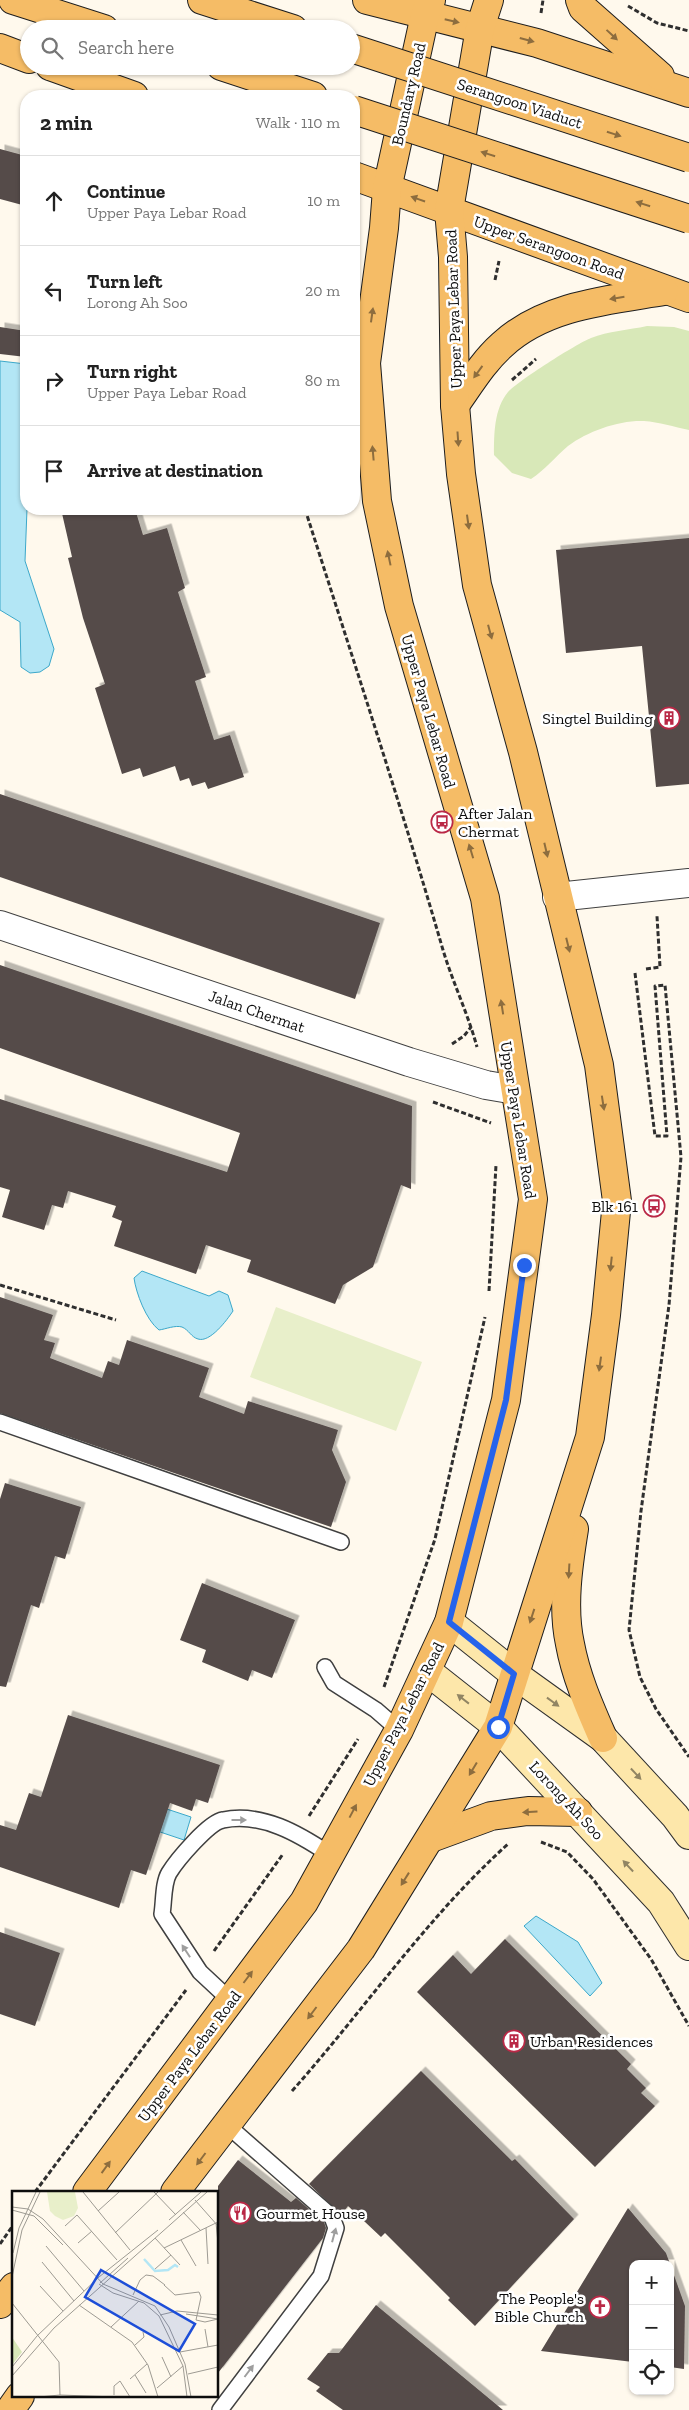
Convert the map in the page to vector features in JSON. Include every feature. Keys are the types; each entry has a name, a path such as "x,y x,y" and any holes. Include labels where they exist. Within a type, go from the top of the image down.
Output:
{"main road":[{"path":"13,0 76,20"},
{"path":"202,0 265,20"},
{"path":"366,0 428,8 480,28 537,43 680,89"},
{"path":"449,210 480,28 489,0"},
{"path":"580,0 583,8 602,26 680,89"},
{"name":"Boundary Road","path":"387,188 428,8"},
{"path":"0,48 20,56"},
{"name":"Serangoon Viaduct","path":"360,51 689,158"},
{"path":"75,75 117,90"},
{"path":"248,75 294,90"},
{"path":"360,112 689,219"},
{"name":"Upper Serangoon Road","path":"360,178 677,294"},
{"name":"Upper Paya Lebar Road","path":"88,2191 304,1902 399,1730 449,1622 506,1400 533,1200 485,898 399,606 377,502 366,363 384,228 387,188"},
{"name":"Upper Paya Lebar Road","path":"176,2191 361,1949 498,1727 590,1437 606,1316 617,1200 599,1065 556,897 522,752 477,585 460,474 455,405 453,257 449,210"},
{"path":"455,405 480,368 497,350 533,324 562,311 599,301 677,294"},
{"path":"360,350 366,363"},
{"path":"590,1437 569,1556 567,1604 570,1643 584,1694 603,1738"},
{"path":"449,1622 514,1674 603,1738 675,1816 689,1835"},
{"name":"Lorong Ah Soo","path":"427,1671 498,1727 661,1902 689,1946"},
{"path":"431,1838 491,1816 528,1811 578,1812"},
{"path":"0,2304 12,2289"},
{"path":"10,2410 19,2398"}],"street":[{"path":"556,897 689,883"},
{"name":"Jalan Chermat","path":"0,925 409,1062 486,1085 515,1090"}],"lane":[{"path":"0,1422 341,1542"},
{"path":"325,1667 334,1682 376,1710 399,1730"},
{"path":"230,2000 200,1972 162,1914 168,1874 196,1838 222,1820 256,1819 298,1833 329,1854"},
{"path":"220,2410 321,2276 336,2228 332,2217 227,2125"}],"path":[{"path":"626,4 657,23 689,31"},
{"path":"511,381 538,356"},
{"path":"307,515 409,835 453,985 472,1027 486,1085"},
{"path":"404,836 409,835"},
{"path":"646,969 660,967 657,916"},
{"path":"635,973 654,1136 667,1136 655,986 665,985 681,1157 669,1305 641,1511 629,1630 640,1677 656,1709 689,1757"},
{"path":"488,1296 496,1164"},
{"path":"0,1285 116,1320"},
{"path":"36,2191 200,1972 298,1833 376,1710 435,1539 486,1316"},
{"path":"539,1841 567,1852 593,1879 651,1958 689,2026"},
{"path":"290,2094 339,2038 417,1938 483,1866 510,1842"},
{"path":"0,2244 12,2227"}],"green space":[{"path":"647,326 674,327 689,331 689,430 661,423 634,421 594,431 568,446 531,479 512,473 494,455 497,414 508,392 548,363 591,338 611,332"},
{"path":"276,1307 422,1362 396,1431 250,1377"}],"water":[{"path":"0,361 20,363 20,515 27,515 25,561 54,649 49,666 40,672 30,673 21,667 20,622 0,610"},
{"path":"142,1271 209,1296 219,1291 228,1295 233,1311 218,1330 208,1338 198,1339 182,1327 159,1330 154,1326 142,1306 137,1291 134,1278"},
{"path":"52,1771 191,1817 184,1840 44,1793"},
{"path":"536,1916 578,1942 602,1983 590,1996 524,1926"}],"building":[{"path":"0,149 20,154 20,204 0,199"},
{"path":"0,327 20,330 20,356 0,354"},
{"path":"62,515 137,515 143,535 167,528 185,588 178,592 206,677 195,681 214,740 230,735 244,777 208,789 205,782 192,786 189,778 180,781 175,766 143,777 140,768 122,774 95,688 105,684 83,618 68,558 72,557"},
{"name":"Singtel Building","path":"689,538 689,784 656,787 642,646 566,653 556,550"},
{"path":"0,794 380,923 355,999 0,877"},
{"path":"0,965 412,1106 411,1189 401,1185 373,1267 343,1285 335,1304 247,1272 251,1260 206,1245 196,1274 114,1246 122,1221 112,1217 116,1206 68,1191 63,1208 52,1205 44,1230 2,1217 10,1190 0,1187 0,1099 227,1172 240,1133 0,1048"},
{"path":"0,1297 53,1315 44,1340 55,1343 50,1358 102,1378 108,1361 119,1365 127,1340 209,1368 199,1397 244,1414 248,1401 338,1430 332,1450 346,1482 331,1527 0,1413"},
{"path":"5,1483 81,1507 65,1559 55,1556 39,1608 31,1605 6,1687 0,1686 0,1499"},
{"path":"202,1583 295,1620 272,1678 252,1670 248,1681 202,1662 206,1650 180,1640"},
{"path":"68,1715 220,1765 208,1803 196,1799 192,1811 170,1803 146,1875 131,1870 119,1908 0,1867 0,1825 16,1830 29,1793 41,1797"},
{"path":"0,1932 60,1953 35,2026 0,2014"},
{"name":"Urban Residences","path":"505,1939 631,2064 627,2069 646,2088 641,2093 655,2106 595,2167 417,1992 453,1955 471,1974"},
{"path":"421,2071 512,2161 515,2159 574,2219 475,2326 448,2300 450,2298 385,2233 381,2237 348,2206 341,2215 309,2184"},
{"path":"238,2160 291,2202 296,2198 324,2222 326,2228 323,2238 219,2372 219,2191 218,2186"},
{"name":"The People's Bible Church","path":"628,2208 666,2253 669,2260 629,2260 629,2362 541,2351"},
{"path":"674,2275 685,2306 684,2369 674,2368"},
{"path":"376,2305 503,2410 343,2410 316,2391 320,2387 307,2379 328,2353 339,2353"}],"place":[{"name":"Singtel Building","path":"669,718"},
{"name":"After Jalan Chermat","path":"442,822"},
{"name":"Blk 161","path":"654,1206"},
{"name":"Urban Residences","path":"514,2041"},
{"name":"Gourmet House","path":"240,2213"},
{"name":"The People's Bible Church","path":"600,2307"}],"route":[{"path":"498,1727 514,1674 449,1622 506,1400 524,1265"}]}
